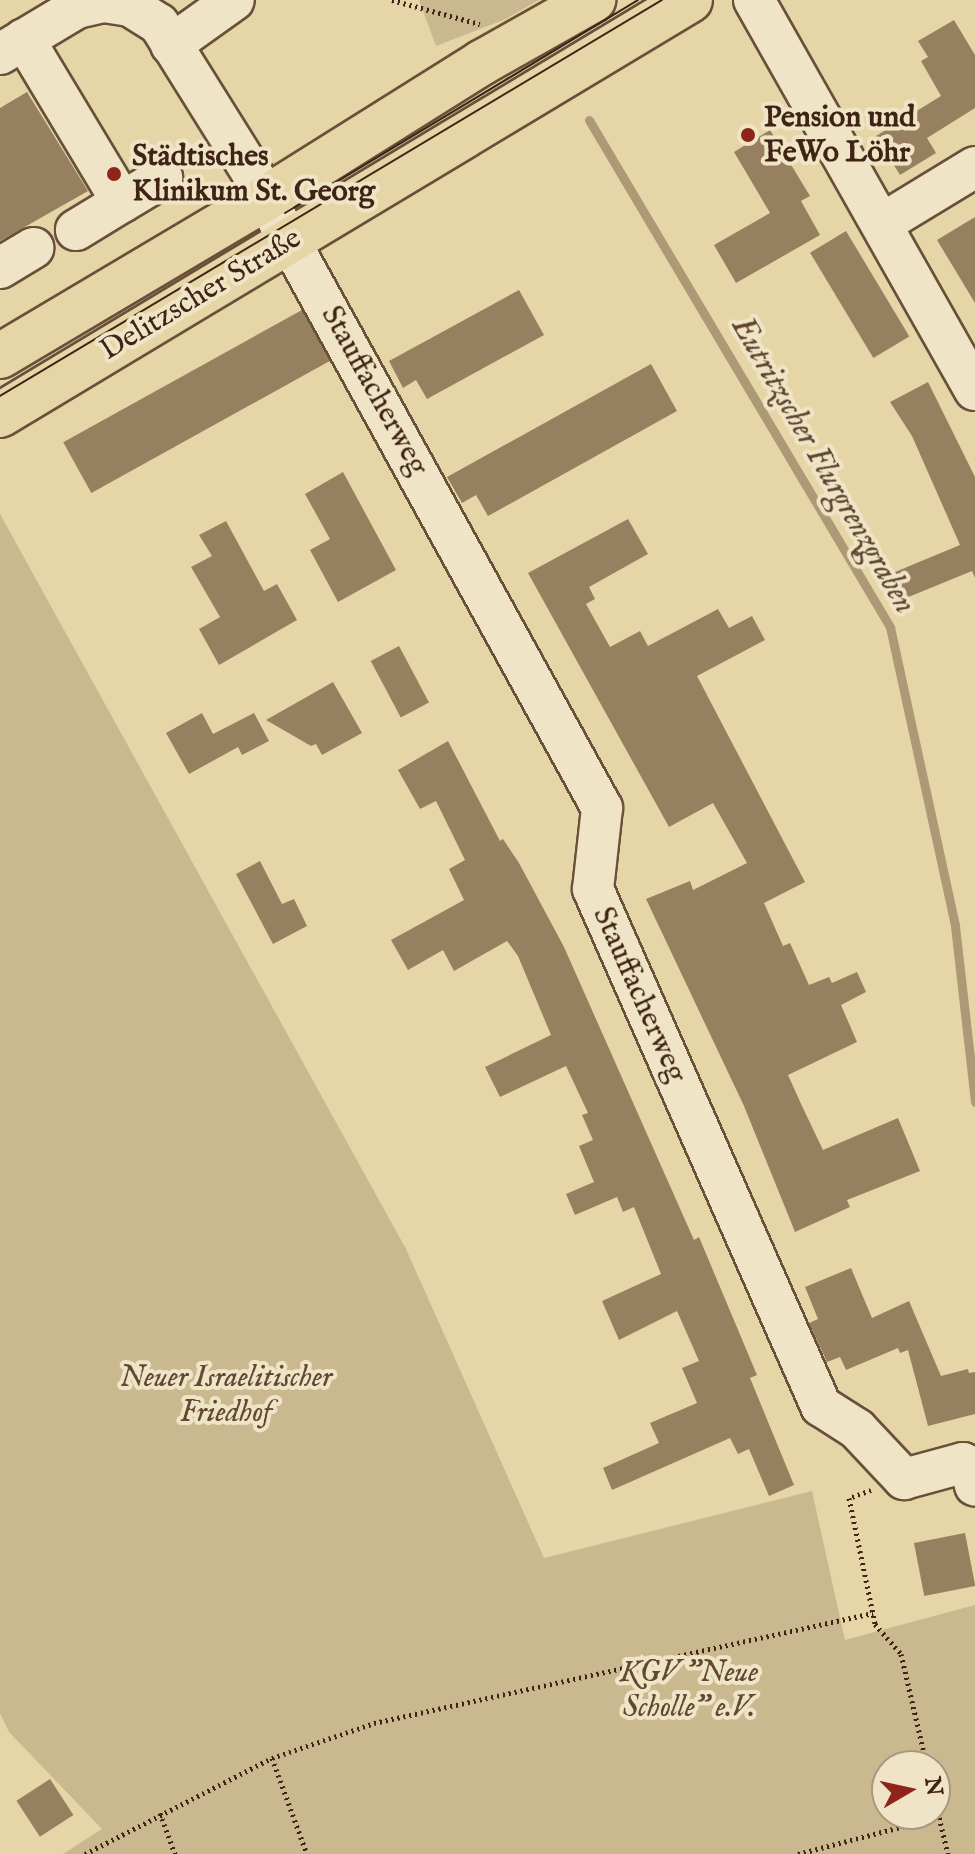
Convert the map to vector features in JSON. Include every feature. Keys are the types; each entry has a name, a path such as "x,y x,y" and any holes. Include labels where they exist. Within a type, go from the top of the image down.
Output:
{"main road":[{"name":"Delitzscher Straße","path":"0,356 266,198 481,63 593,0"},
{"name":"Delitzscher Straße","path":"0,415 690,0"}],"street":[{"path":"171,45 234,0"},
{"path":"754,0 975,390"},
{"name":"Stauffacherweg","path":"12,46 77,8 104,2 130,6 159,24 266,198 602,808 593,889 821,1406 857,1429 904,1479"},
{"path":"12,46 122,202"},
{"path":"883,223 975,167"},
{"path":"76,230 162,178"},
{"path":"904,1479 963,1463 971,1467 975,1486"}],"path":[{"path":"392,0 491,27"},
{"path":"904,1479 849,1498 875,1624 901,1654 923,1750"},
{"path":"85,1854 272,1758 374,1723 873,1613"},
{"path":"272,1758 307,1854"},
{"path":"160,1813 175,1854"},
{"path":"798,1854 889,1830"},
{"path":"942,1830 948,1854"}],"green space":[{"path":"419,0 539,0 506,19 436,46"},
{"path":"0,514 406,1249 544,1558 812,1491 845,1640 975,1605 975,1854 63,1854 102,1829 9,1732 0,1713"}],"building":[{"path":"954,20 975,55 975,108 927,138 936,153 900,175 876,136 941,96 921,61 928,57 918,41"},
{"path":"27,92 88,191 0,241 0,108"},
{"path":"770,130 810,196 801,201 820,235 736,283 714,245 770,213 734,152"},
{"path":"975,217 975,303 937,240"},
{"path":"846,231 909,336 873,358 810,253"},
{"path":"519,290 544,335 427,399 416,380 403,388 389,361"},
{"path":"302,310 330,361 91,493 63,442"},
{"path":"651,364 677,411 488,516 476,495 462,503 447,477"},
{"path":"928,382 975,477 975,578 972,571 906,598 895,572 960,545 912,436 890,402"},
{"path":"343,472 396,570 338,602 310,550 330,539 305,494"},
{"path":"628,519 648,554 589,587 595,599 586,604 610,647 640,631 648,646 718,609 729,628 752,616 765,640 697,676 805,882 764,903 783,946 790,943 809,985 829,977 832,983 857,972 866,992 841,1005 857,1042 788,1075 823,1150 898,1118 920,1171 847,1200 850,1207 795,1232 744,1106 646,899 690,881 693,890 747,863 713,803 669,827 528,573"},
{"path":"226,521 264,591 277,584 297,620 219,665 199,629 220,617 191,567 212,556 199,535"},
{"path":"399,646 429,703 401,718 371,661"},
{"path":"333,682 362,733 322,755 316,744 311,746 266,720"},
{"path":"202,713 213,734 254,713 269,741 242,755 238,747 189,774 166,733"},
{"path":"448,741 500,841 503,839 519,863 564,947 694,1240 699,1237 757,1375 750,1378 794,1485 769,1496 749,1449 738,1454 730,1438 612,1490 603,1468 659,1443 650,1423 697,1403 682,1368 699,1361 677,1311 619,1340 602,1301 661,1274 634,1207 623,1212 617,1197 575,1215 566,1194 594,1182 579,1146 593,1140 582,1115 588,1113 566,1066 500,1097 485,1067 551,1035 518,956 507,941 454,971 443,950 408,970 391,940 464,900 449,869 465,860 436,801 420,809 398,770"},
{"path":"260,861 282,904 294,899 307,926 273,944 236,874"},
{"path":"851,1268 872,1318 909,1301 941,1376 968,1369 969,1373 975,1372 975,1414 928,1426 908,1350 900,1353 898,1348 846,1370 840,1357 827,1362 809,1323 818,1319 805,1287"},
{"path":"965,1533 975,1586 924,1596 914,1543"},
{"path":"50,1779 73,1815 40,1837 16,1801"}],"waterway":[{"name":"Eutritzscher Flurgrenzgraben","path":"589,120 890,627 955,926 975,1102"}],"tram line":[{"path":"285,213 638,0"},
{"path":"0,396 662,0"}],"place":[{"name":"Pension und FeWo Löhr","path":"748,135"},
{"name":"Städtisches Klinikum St. Georg","path":"114,174"}],"park label":[{"name":"Neuer Israelitischer Friedhof","path":"226,1395"},
{"name":"KGV \"Neue Scholle\" e.V.","path":"689,1690"}]}
